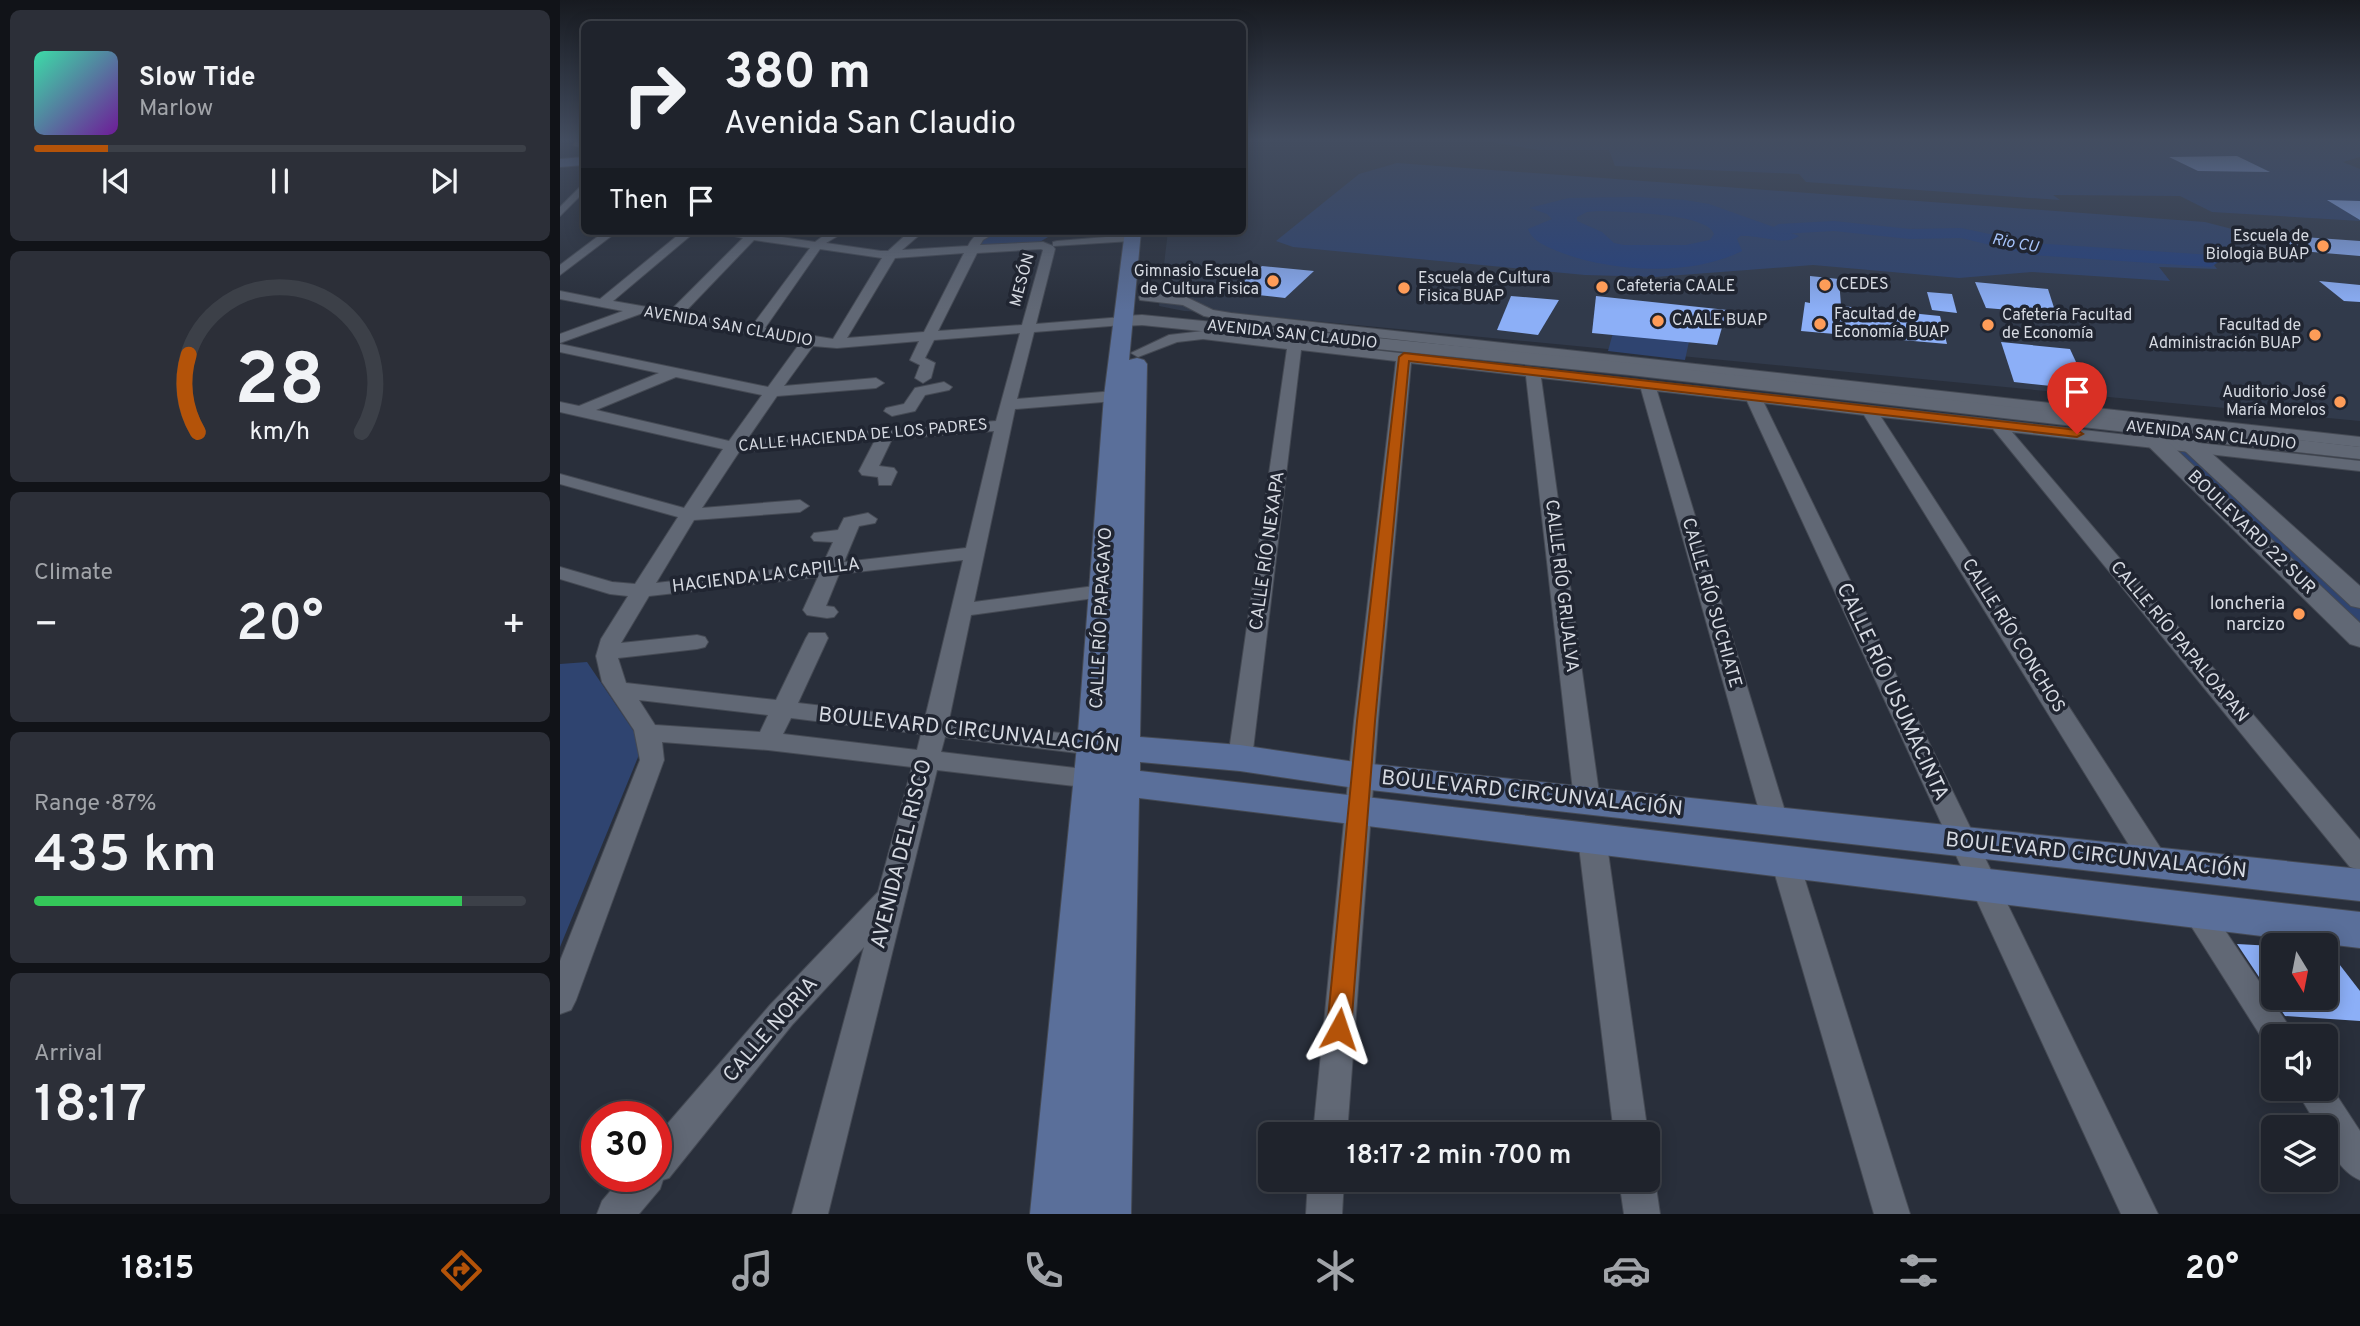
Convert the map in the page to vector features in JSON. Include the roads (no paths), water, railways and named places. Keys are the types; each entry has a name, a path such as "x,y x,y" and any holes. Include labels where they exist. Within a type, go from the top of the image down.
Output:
{"main road":[{"path":"1136,237 1148,258"},
{"name":"CALLE RÍO PAPAGAYO","path":"1056,1214 1107,764 1138,353 1133,321 1136,237"},
{"name":"CALLE RÍO PAPAGAYO","path":"1105,1214 1107,764 1102,592 1115,396 1133,321 1145,297 1146,278"},
{"name":"BOULEVARD CIRCUNVALACIÓN","path":"1107,764 1240,758 1360,793 1587,800 2360,885"},
{"name":"BOULEVARD CIRCUNVALACIÓN","path":"1107,764 1360,793 1592,838 2360,930"}],"street":[{"path":"560,213 573,197"},
{"path":"560,271 607,235"},
{"path":"603,303 685,235"},
{"path":"673,316 754,235"},
{"path":"760,235 817,246 891,254 971,250"},
{"path":"755,332 817,246 828,235"},
{"path":"837,344 891,254 909,235"},
{"path":"923,378 928,363 917,360 971,250 983,235"},
{"name":"MESÓN","path":"1063,235 1055,240 1057,244 1136,237"},
{"name":"MESÓN","path":"971,250 1043,245 1049,249 1028,329"},
{"name":"AVENIDA SAN CLAUDIO","path":"560,295 808,342 837,344 1133,321 1869,410 2001,429 2166,437 2360,453"},
{"name":"AVENIDA SAN CLAUDIO","path":"1145,297 1186,301 1220,316 2360,442"},
{"path":"560,339 637,310"},
{"name":"AVENIDA DEL RISCO","path":"810,1214 934,728 1003,425 1028,329"},
{"path":"1300,340 1347,330"},
{"name":"AVENIDA SAN CLAUDIO","path":"1138,353 1166,340 1192,335 1300,340 1373,353"},
{"name":"CALLE RÍO NEXAPA","path":"1240,758 1300,340"},
{"path":"560,1000 652,760 650,733 609,673 607,652 642,590 690,515 771,392 808,342"},
{"path":"560,348 771,392 876,383"},
{"path":"1331,1122 1401,352 1373,353"},
{"name":"AVENIDA SAN CLAUDIO","path":"1401,352 1630,369 2166,437 2360,466"},
{"path":"560,421 677,371"},
{"name":"CALLE RÍO GRIJALVA","path":"1533,371 1587,800"},
{"name":"CALLE RÍO SUCHIATE","path":"1647,384 1775,821"},
{"path":"885,481 888,472 869,472 894,405 909,408 920,391 944,387"},
{"name":"CALLE HACIENDA DE LOS PADRES","path":"1008,405 1115,396"},
{"name":"CALLE RÍO USUMACINTA","path":"1753,397 2140,1214"},
{"name":"CALLE HACIENDA DE LOS PADRES","path":"560,407 735,447 883,437 1003,425"},
{"name":"CALLE RÍO CONCHOS","path":"1869,410 2155,863"},
{"name":"CALLE RÍO PAPALOAPAN","path":"2001,429 2360,859"},
{"name":"BOULEVARD 22 SUR","path":"2166,437 2242,525 2360,638"},
{"name":"BOULEVARD 22 SUR","path":"2166,437 2279,526 2360,600"},
{"path":"560,479 690,515 800,506"},
{"path":"821,612 831,568 852,521 868,519"},
{"path":"2242,525 2279,526"},
{"path":"821,537 846,535"},
{"name":"HACIENDA LA CAPILLA","path":"560,573 610,588 642,590 974,553"},
{"path":"960,610 1102,592"},
{"path":"768,741 817,638"},
{"path":"607,652 696,642"},
{"name":"BOULEVARD CIRCUNVALACIÓN","path":"621,690 934,728 1107,764"},
{"name":"BOULEVARD CIRCUNVALACIÓN","path":"650,733 768,741 926,760 1107,764"},
{"path":"1592,838 1629,1122"},
{"path":"1785,861 1892,1214"},
{"name":"CALLE NORIA","path":"672,1146 781,1016 890,900"},
{"path":"2196,910 2270,1024"},
{"path":"2320,1101 2360,1162"},
{"path":"615,1214 634,1192"},
{"path":"1324,1214 1325,1192"},
{"path":"1639,1192 1642,1214"}],"waterway":[{"name":"Rio CU","path":"1779,229 1834,226 1910,234 1961,233 2032,249 2211,261"}],"place":[{"name":"Escuela de Biologia BUAP","path":"2323,246"},
{"name":"Gimnasio Escuela de Cultura Fisica","path":"1273,281"},
{"name":"CEDES","path":"1825,285"},
{"name":"Cafeteria CAALE","path":"1602,287"},
{"name":"Escuela de Cultura Fisica BUAP","path":"1404,288"},
{"name":"CAALE BUAP","path":"1658,321"},
{"name":"Facultad de Economía BUAP","path":"1820,324"},
{"name":"Cafetería Facultad de Economía","path":"1988,325"},
{"name":"Facultad de Administración BUAP","path":"2315,335"},
{"name":"Auditorio José María Morelos","path":"2340,402"},
{"name":"loncheria narcizo","path":"2299,614"}]}
